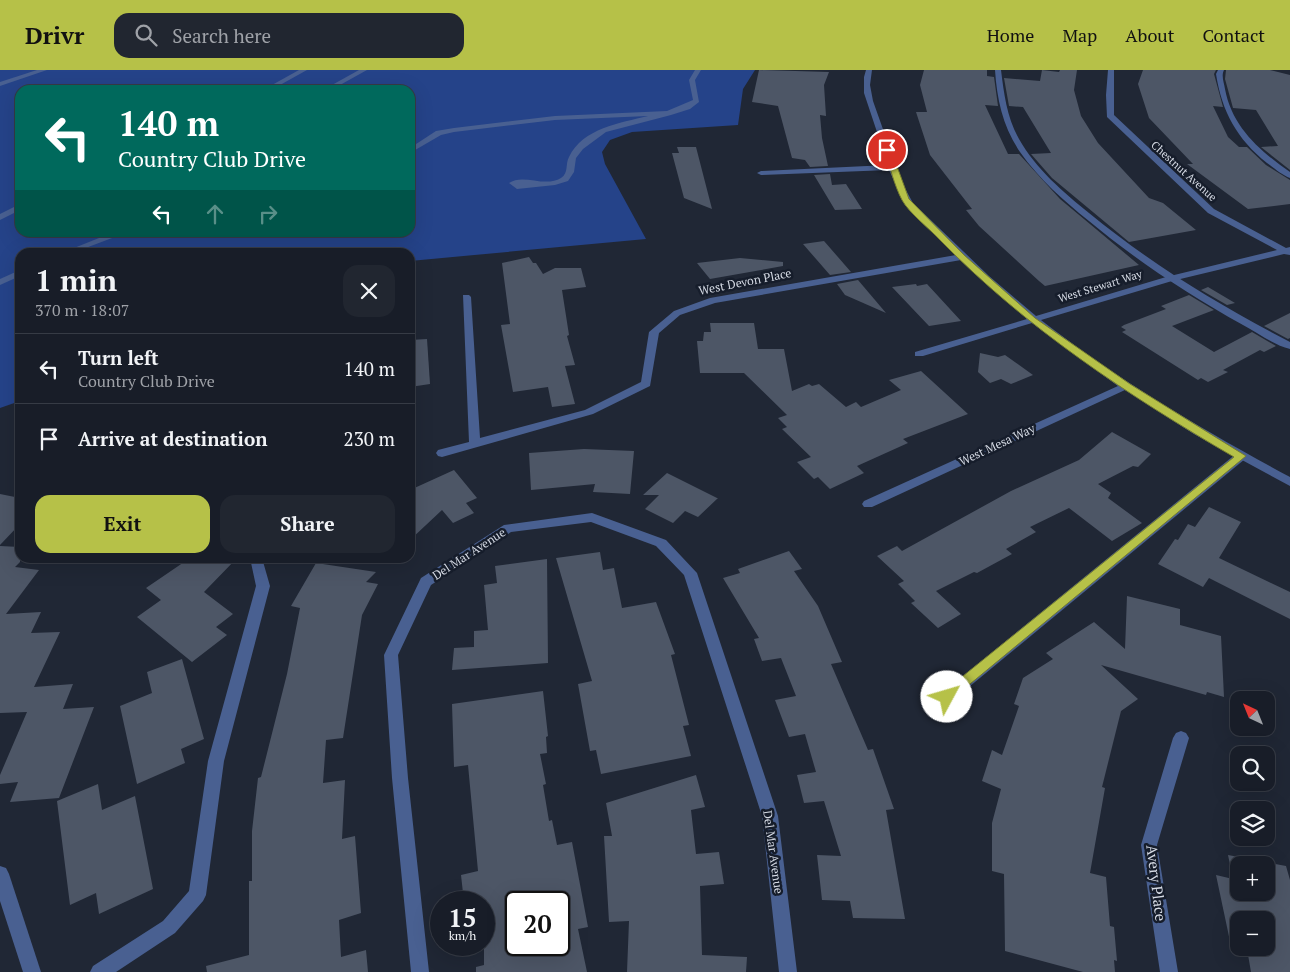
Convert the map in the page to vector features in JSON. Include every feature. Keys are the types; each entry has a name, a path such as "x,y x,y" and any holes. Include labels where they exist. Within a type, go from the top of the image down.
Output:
{"street":[{"path":"0,84 44,70"},
{"path":"276,85 304,70"},
{"path":"336,85 364,70"},
{"path":"542,184 555,183 565,179 570,172 572,158 580,147 603,130 668,113 687,107 697,101 697,92 692,80 698,70"},
{"path":"869,70 866,76 868,98 906,200 962,257 1032,320 1126,386 1183,423 1290,482"},
{"path":"998,70 1004,111 1015,138 1034,166 1062,195 1169,278 1290,346"},
{"name":"Chestnut Avenue","path":"1111,70 1108,95 1110,115 1133,139 1211,211 1288,252"},
{"path":"1221,70 1219,74 1225,109 1236,126 1250,145 1290,176"},
{"path":"415,149 439,133 454,130 555,118 668,113"},
{"path":"761,173 894,167"},
{"path":"0,211 15,208"},
{"path":"0,217 15,210"},
{"path":"79,248 110,237"},
{"name":"West Stewart Way","path":"919,354 1169,278 1288,252"},
{"name":"West Devon Place","path":"442,453 589,412 646,384 654,332 677,313 713,300 962,257"},
{"path":"0,282 15,275"},
{"path":"466,297 475,443"},
{"name":"West Mesa Way","path":"868,504 1126,386"},
{"path":"947,697 1241,456"},
{"name":"Del Mar Avenue","path":"420,972 400,778 390,655 426,582 508,528 592,517 661,543 690,573 770,816 788,972"},
{"path":"99,972 168,927 197,895 216,761 263,586 257,563"},
{"name":"Avery Place","path":"1169,972 1149,845 1181,738"},
{"path":"0,874 32,972"}],"shaded area":[{"path":"0,70 755,70 743,89 738,125 632,132 610,140 602,152 605,164 646,239 415,261 415,248 15,248 15,403 0,408"}],"building":[{"path":"759,70 829,72 824,85 826,116 820,115 822,138 828,166 810,167 805,160 792,158 778,106 752,102"},
{"path":"924,70 987,70 987,76 994,77 998,106 985,105 1008,154 1019,154 1060,199 1139,265 1045,286 1039,281 979,226 966,210 972,209 930,155 916,112 927,112 920,85"},
{"path":"1042,70 1059,72 1060,70 1077,70 1074,90 1081,116 1098,143 1149,198 1163,203 1196,230 1129,242 1052,178 1031,154 1051,153 1023,107 1009,106 1004,78 1040,81"},
{"path":"1143,70 1216,70 1214,74 1223,107 1213,106 1228,137 1239,147 1247,147 1266,165 1290,180 1290,204 1248,209 1187,164 1193,164 1149,118 1138,84"},
{"path":"1226,70 1270,70 1290,75 1290,170 1261,147 1278,146 1256,110 1233,108 1225,79"},
{"path":"677,147 696,147 712,209 684,198 672,153 679,153"},
{"path":"830,174 832,185 846,184 862,209 835,210 814,175"},
{"path":"824,241 851,272 830,275 803,244"},
{"path":"529,257 533,263 536,263 543,274 555,268 581,268 586,287 562,290 569,335 567,336 575,365 565,366 575,404 552,407 548,387 513,392 501,325 510,324 502,263"},
{"path":"740,258 783,262 783,266 710,279 697,263"},
{"path":"858,280 886,313 845,295 837,284"},
{"path":"916,284 917,286 927,284 961,321 929,326 892,287"},
{"path":"1208,287 1235,303 1227,305 1201,290"},
{"path":"1189,295 1214,310 1172,326 1214,352 1252,332 1276,346 1264,352 1260,350 1223,370 1228,372 1208,382 1201,378 1198,380 1122,332 1126,330 1121,327 1124,325 1166,309 1161,306"},
{"path":"1290,313 1290,338 1288,339 1264,326"},
{"path":"710,323 754,323 758,349 784,349 792,391 809,384 812,386 819,384 846,407 856,402 861,407 901,390 889,380 921,371 968,414 903,439 908,443 857,466 864,473 830,489 818,477 814,479 797,462 811,457 782,429 787,427 778,418 787,415 744,373 700,373 697,341 703,341 704,332 711,332"},
{"path":"427,339 430,384 415,386 415,340"},
{"path":"980,353 998,357 1005,355 1033,375 1011,384 1001,379 990,383 978,372"},
{"path":"1112,432 1151,454 1138,467 1133,466 1098,484 1111,493 1108,498 1142,523 1112,541 1069,508 1030,527 1036,532 1006,549 1012,554 977,573 974,572 936,591 961,614 938,628 911,603 915,601 898,584 904,581 877,556 897,546 902,551 1011,491 1079,460"},
{"path":"584,449 634,451 630,494 593,492 595,484 531,490 529,453"},
{"path":"454,470 477,498 466,503 474,513 453,523 442,510 415,535 415,488"},
{"path":"667,473 718,498 698,517 685,511 673,523 645,509 659,495 643,495"},
{"path":"0,494 15,497 15,529 0,545"},
{"path":"1209,507 1241,522 1219,558 1290,592 1290,619 1209,578 1203,587 1158,564 1175,539 1178,540 1188,524 1195,527"},
{"path":"0,546 15,547 15,563 19,563 15,567 39,570 6,614 41,612 31,633 60,632 34,687 73,684 63,709 94,707 59,798 10,802 18,782 0,784 0,775 27,712 0,713"},
{"path":"789,551 802,569 794,571 818,606 842,662 831,664 868,750 873,749 894,809 886,810 905,919 853,918 850,901 822,900 817,855 841,856 824,801 804,803 797,775 816,772 805,734 789,737 775,700 796,696 781,658 762,661 754,639 759,638 723,578 740,573 738,569"},
{"path":"600,552 603,570 614,568 622,608 656,602 675,654 671,655 689,725 683,726 691,756 601,774 596,750 590,751 578,684 592,681 556,558"},
{"path":"547,559 548,663 452,670 454,648 474,647 474,631 488,630 484,585 497,583 495,566"},
{"path":"183,563 232,563 204,592 233,614 216,627 227,635 192,662 137,617 161,600 146,588"},
{"path":"316,563 376,572 366,582 378,584 362,615 343,738 326,740 323,783 345,780 342,839 355,836 361,913 339,920 341,957 366,950 368,972 207,972 206,966 249,955 249,881 252,881 252,831 258,778 261,777 287,674 300,608 291,606"},
{"path":"1127,596 1180,609 1180,625 1221,636 1224,697 1207,692 1206,695 1101,665 1138,699 1121,711 1102,787 1105,788 1090,873 1106,877 1110,926 1114,927 1117,961 1114,960 1115,972 1083,972 1005,951 1004,874 992,871 992,823 1001,789 982,781 992,750 1002,755 1019,706 1014,704 1023,678 1053,659 1046,653 1094,622 1125,649"},
{"path":"182,659 204,739 181,749 185,763 137,784 120,706 152,693 147,672"},
{"path":"543,691 548,736 546,737 547,753 540,754 546,784 543,785 549,821 552,820 557,845 572,842 588,927 578,929 587,972 476,972 476,967 484,965 484,956 495,956 495,891 463,891 461,875 478,871 468,765 454,767 452,704"},
{"path":"696,775 705,807 691,810 696,854 719,852 724,884 700,886 702,955 747,957 746,972 627,972 629,921 609,922 604,836 612,836 606,803"},
{"path":"98,784 102,810 135,796 153,889 99,914 96,893 70,905 57,801"},
{"path":"1275,864 1286,866 1290,880 1290,972 1251,972 1248,956 1275,956 1275,911 1230,911 1230,941 1216,875 1230,878 1230,901 1275,901"}],"route":[{"path":"887,150 906,200 962,257 1032,320 1126,386 1183,423 1241,456 947,697"}]}
